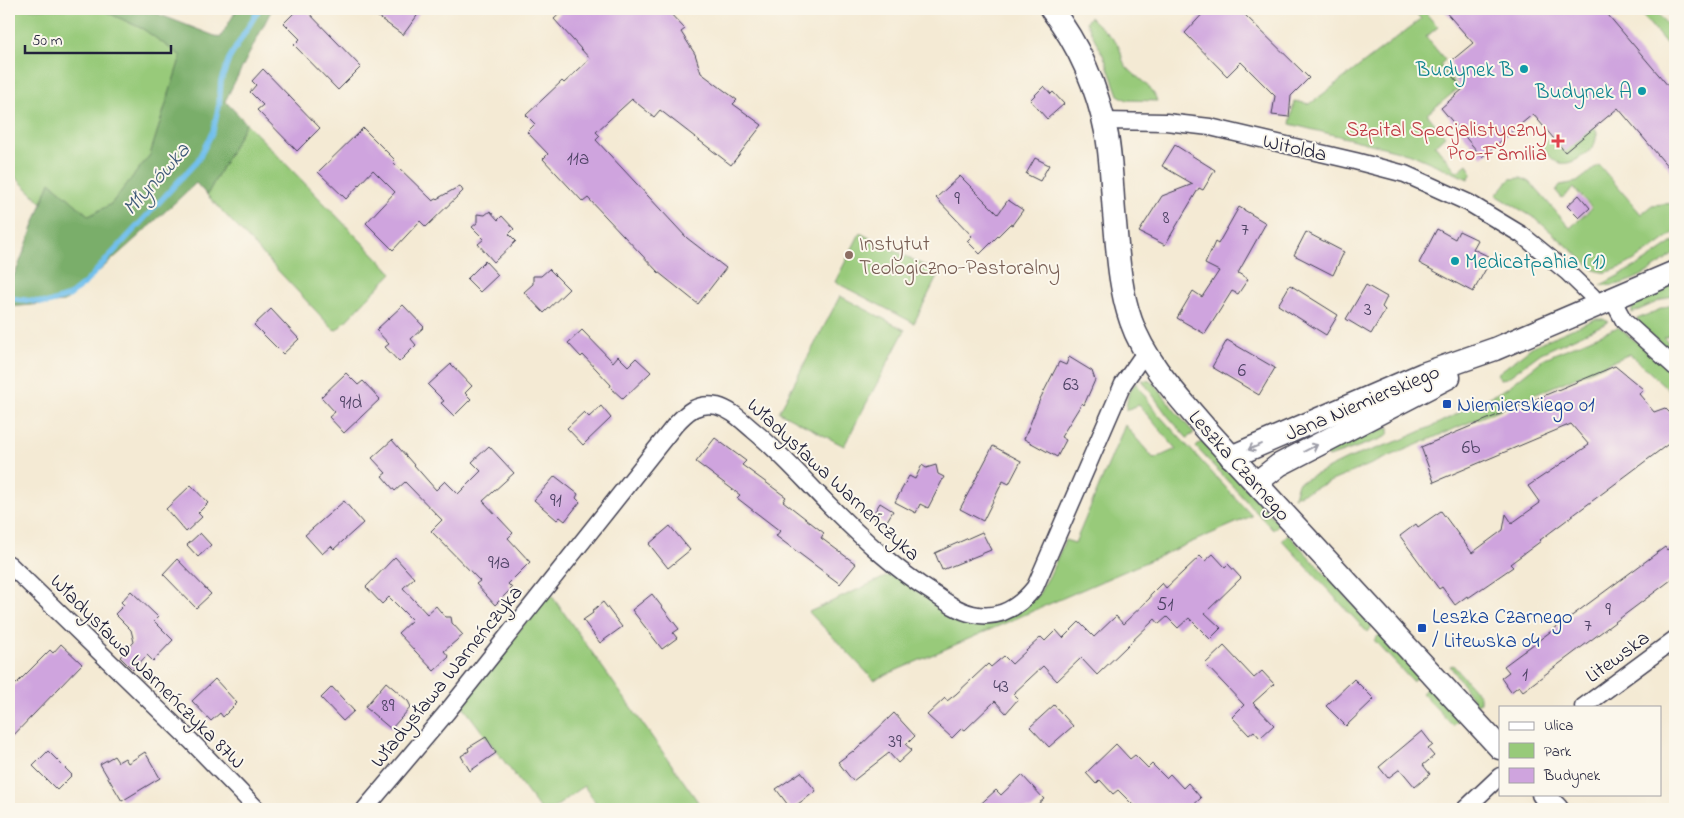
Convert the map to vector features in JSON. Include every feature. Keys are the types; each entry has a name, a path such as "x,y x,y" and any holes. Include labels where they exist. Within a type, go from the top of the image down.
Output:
{"street":[{"path":"1051,9 1067,32 1088,70 1103,121"},
{"name":"Witolda","path":"1103,121 1157,122 1210,127 1405,174 1469,203 1522,235 1567,272 1592,296 1604,302 1675,367"},
{"name":"Leszka Czarnego","path":"1103,121 1107,138 1123,291 1132,322 1147,352 1181,400 1231,457 1499,747"},
{"name":"Jana Niemierskiego","path":"1231,457 1423,374 1494,349 1675,272"},
{"name":"Jana Niemierskiego","path":"1256,483 1279,466 1437,384 1494,349"},
{"name":"Władysława Warneńczyka","path":"366,809 447,712 687,411 702,405 716,406 730,411 776,449 833,509 909,578 955,608 972,614 996,614 1011,610 1024,601 1035,587 1123,384 1147,352"},
{"name":"Władysława Warneńczyka 87W","path":"9,564 257,809"},
{"name":"Litewska","path":"1584,706 1675,639"},
{"path":"1465,809 1499,777"},
{"path":"1545,796 1557,809"}],"green space":[{"path":"9,9 100,9 143,29 181,56 150,155 111,204 89,216 50,182 42,203 9,171"},
{"path":"100,9 145,9 220,38 237,9 272,9 225,101 246,123 207,195 196,183 64,302 9,307 9,285 18,267 50,182 89,216 111,204 150,155 181,56 143,29"},
{"path":"1412,9 1422,9 1438,27 1426,37 1445,60 1440,65 1459,88 1427,114 1445,136 1435,145 1457,172 1467,164 1472,173 1468,179 1411,154 1290,124 1294,101 1310,104 1421,19"},
{"path":"1637,9 1654,9 1675,34 1675,54"},
{"path":"1090,17 1115,41 1126,66 1148,86 1157,101 1127,100 1118,95 1105,59 1086,22"},
{"path":"246,123 392,273 337,330 333,329 207,195"},
{"path":"1594,127 1597,133 1594,145 1576,160 1560,163 1543,150 1543,144 1552,136"},
{"path":"1599,165 1641,214 1652,205 1675,203 1675,232 1652,249 1614,270 1600,272 1595,270 1536,219 1496,195 1510,179 1521,178 1530,182 1570,228 1592,208 1574,188 1562,198 1556,191 1560,185 1577,182"},
{"path":"860,233 939,273 914,323 835,282"},
{"path":"1675,241 1675,253 1650,271 1620,284 1601,285 1644,262"},
{"path":"1675,283 1675,294 1632,313 1635,300"},
{"path":"840,296 905,330 844,446 779,412"},
{"path":"1675,303 1675,333 1664,338 1675,348 1675,357 1638,323 1637,319"},
{"path":"1595,319 1603,319 1609,322 1541,353 1507,378 1501,379 1497,374 1533,346"},
{"path":"1618,327 1675,374 1675,400 1667,388 1630,354 1294,497 1298,483 1347,459 1401,440 1435,425 1507,388 1545,358"},
{"path":"1142,380 1150,381 1156,386 1194,433 1187,438 1167,415"},
{"path":"1136,383 1156,412 1252,516 874,680 809,612 894,573 939,606 966,621 983,621 1037,597 1050,575 1065,540 1075,543 1125,425 1154,459 1176,449 1139,405 1126,410 1128,395"},
{"path":"1389,427 1388,434 1381,439 1329,457 1323,452 1338,444"},
{"path":"1202,441 1279,524 1273,530 1196,447"},
{"path":"1288,534 1372,625 1367,632 1282,540"},
{"path":"549,592 703,809 600,809 584,786 553,809 540,809 462,705"},
{"path":"1380,634 1419,676 1412,681 1374,640"},
{"path":"1453,665 1480,696 1480,702 1476,704 1450,666"},
{"path":"1429,686 1460,719 1453,726 1422,693"}],"building":[{"path":"298,9 305,9 361,67 338,90 294,45 300,39 284,23"},
{"path":"367,9 422,9 403,35"},
{"path":"565,9 666,9 685,29 681,32 695,54 701,73 737,100 733,104 762,125 731,165 660,110 654,117 632,99 596,132 600,136 596,140 687,238 726,268 698,304 658,272 588,198 583,202 543,159 548,154 527,132 535,124 526,115 562,81 564,83 590,59 554,19"},
{"path":"1207,9 1239,9 1309,78 1291,96 1289,117 1272,115 1275,96 1241,62 1227,76 1185,33"},
{"path":"1443,9 1603,9 1675,94 1675,175 1618,108 1565,152 1533,114 1482,157 1441,108 1463,89 1447,70 1453,66 1450,62 1473,43"},
{"path":"263,69 320,128 297,151 257,110 263,105 250,92 256,85 252,81"},
{"path":"1044,86 1051,94 1053,92 1064,104 1047,119 1030,100"},
{"path":"363,128 395,160 393,162 433,201 460,186 463,191 426,227 420,221 393,250 366,223 395,192 373,170 346,199 318,172"},
{"path":"1175,145 1215,170 1203,190 1199,188 1165,245 1139,232 1162,196 1193,184 1162,166"},
{"path":"1035,158 1049,165 1040,181 1026,174"},
{"path":"960,176 998,214 1008,200 1023,210 1012,225 1010,224 980,254 967,241 972,236 936,198"},
{"path":"1579,195 1590,208 1579,218 1567,206"},
{"path":"1239,207 1266,223 1238,273 1248,279 1238,294 1232,291 1205,334 1177,318 1193,291 1202,297 1219,271 1205,264 1215,242 1218,244"},
{"path":"490,211 498,220 502,216 514,229 509,234 516,241 494,262 478,244 484,239 472,227 477,223 477,214 485,215"},
{"name":"Medicatpahia (1)","path":"1437,229 1455,239 1459,231 1478,240 1473,249 1492,258 1473,292 1419,263"},
{"path":"1306,232 1344,252 1333,275 1294,255"},
{"path":"485,261 498,275 480,292 467,279"},
{"path":"549,269 569,289 544,313 524,292 533,284 533,276 541,276"},
{"path":"1290,285 1338,315 1326,335 1278,305"},
{"path":"1366,285 1387,297 1382,307 1385,310 1371,334 1346,319"},
{"path":"403,305 424,327 411,339 416,345 399,362 385,347 389,344 376,330"},
{"path":"271,309 299,339 283,354 254,325"},
{"path":"582,330 613,362 618,356 628,366 636,358 651,372 623,399 610,387 611,385 583,355 581,357 568,343"},
{"path":"1227,340 1275,368 1259,395 1212,367"},
{"path":"1069,357 1092,371 1095,380 1084,405 1082,403 1061,437 1066,440 1057,457 1024,439 1040,399 1059,362 1066,365"},
{"path":"451,364 472,386 465,393 471,399 454,416 441,403 444,401 428,385"},
{"path":"1615,366 1643,389 1639,394 1654,412 1665,408 1675,418 1675,439 1540,540 1510,564 1513,567 1455,605 1442,587 1439,589 1400,536 1416,524 1418,527 1441,511 1472,553 1503,530 1506,514 1512,523 1540,503 1528,486 1589,445 1571,424 1434,482 1421,447"},
{"path":"346,373 358,385 363,381 380,399 344,433 329,417 335,412 321,397"},
{"path":"601,406 611,418 583,445 567,428 584,412 589,417"},
{"path":"715,438 746,461 742,465 786,497 783,501 824,533 821,538 856,564 840,584 776,536 780,531 737,498 740,495 696,462"},
{"path":"392,440 436,490 445,481 458,494 481,471 472,462 489,446 514,473 483,501 513,533 508,538 530,562 508,584 512,588 495,605 476,584 480,581 431,531 442,520 405,482 395,491 382,476 386,473 372,458"},
{"path":"993,446 1021,461 1009,484 1003,481 983,521 960,509"},
{"path":"922,465 926,468 936,465 938,474 944,477 928,508 920,504 916,513 895,502 909,476 915,479"},
{"path":"555,476 578,494 576,498 580,502 565,521 560,517 557,520 534,500"},
{"path":"191,485 208,503 198,513 202,517 186,532 166,509"},
{"path":"344,501 363,523 334,549 331,546 322,554 305,535"},
{"path":"880,503 893,511 885,524 872,516"},
{"path":"670,526 690,550 668,568 649,544"},
{"path":"982,532 991,550 942,570 935,553"},
{"path":"200,533 211,545 198,557 187,545"},
{"path":"1675,543 1675,577 1523,691 1519,686 1511,692 1501,678 1509,672 1504,666 1665,547 1667,550"},
{"path":"1213,554 1225,567 1228,564 1241,578 1205,613 1221,628 1210,639 1189,618 1178,628 1167,617 1159,624 1155,619 1097,675 1081,658 1057,681 1043,666 1013,694 1018,699 1006,713 995,701 965,730 962,728 952,738 927,715 945,698 947,701 956,694 988,664 991,667 1004,656 1012,664 1041,637 1045,641 1056,630 1063,638 1079,622 1094,637 1116,616 1123,624 1150,598 1150,595 1162,583 1166,588 1200,556 1205,561"},
{"path":"395,557 414,578 403,588 427,614 436,606 445,617 451,617 452,623 463,635 444,651 449,657 434,671 398,633 412,620 389,597 382,604 366,587"},
{"path":"177,559 211,594 196,608 163,574"},
{"path":"131,591 158,617 154,621 173,640 153,661 147,655 133,670 120,657 134,642 131,630 115,614 124,605 121,602"},
{"path":"652,594 679,629 673,633 677,638 662,649 632,610"},
{"path":"603,602 622,627 600,643 583,620"},
{"path":"61,644 82,664 9,740 9,691 50,650 53,653"},
{"path":"1224,646 1254,678 1262,671 1274,684 1253,703 1274,725 1260,738 1254,731 1249,735 1232,717 1244,705 1205,664"},
{"path":"215,679 237,703 223,717 220,713 211,721 192,701"},
{"path":"1354,679 1374,699 1346,726 1326,706"},
{"path":"386,682 408,701 411,707 391,729 365,707"},
{"path":"332,687 354,711 343,721 321,698"},
{"path":"1054,705 1073,726 1049,747 1030,727"},
{"path":"894,713 915,736 906,745 912,750 898,763 889,753 853,781 838,762 854,752"},
{"path":"1422,731 1433,745 1428,749 1434,756 1423,765 1430,774 1415,787 1400,769 1388,778 1379,767"},
{"path":"486,737 496,753 470,771 461,756 469,751 468,748"},
{"path":"1116,744 1130,759 1135,755 1148,768 1152,764 1166,778 1170,774 1183,788 1188,783 1201,798 1189,809 1137,809 1118,790 1113,794 1100,780 1096,784 1086,773"},
{"path":"48,751 72,775 57,790 33,766"},
{"path":"145,752 160,778 122,801 100,764 114,756 118,762 125,758 128,763"},
{"path":"801,772 816,791 791,809 776,789"},
{"path":"1022,775 1044,799 1032,809 975,809 996,790 1001,795"}],"waterway":[{"name":"Młynówka","path":"9,298 48,303 69,296 84,284 198,160 213,131 219,105 221,81 229,59 259,9"}],"place":[{"name":"Budynek B","path":"1524,69"},
{"name":"Budynek A","path":"1642,91"},
{"name":"Szpital Specjalistyczny Pro-Familia","path":"1558,141"},
{"name":"Instytut Teologiczno-Pastoralny","path":"849,255"},
{"name":"Medicatpahia (1)","path":"1455,261"},
{"name":"Niemierskiego 01","path":"1447,404"},
{"name":"Leszka Czarnego / Litewska 04","path":"1422,628"}]}
